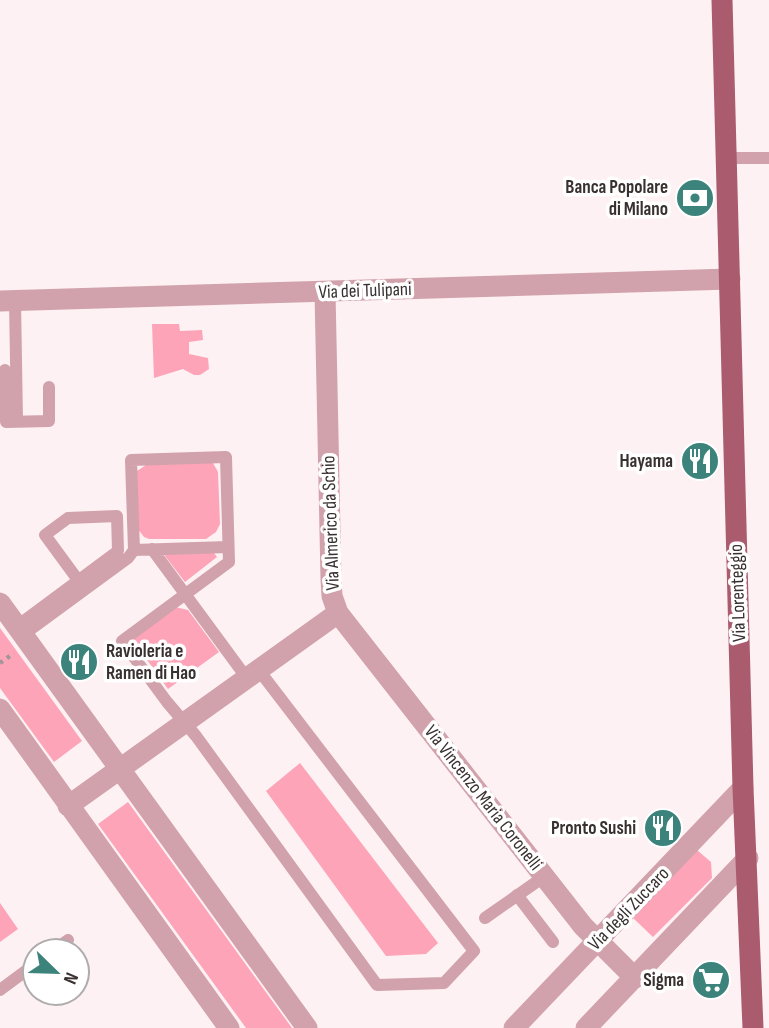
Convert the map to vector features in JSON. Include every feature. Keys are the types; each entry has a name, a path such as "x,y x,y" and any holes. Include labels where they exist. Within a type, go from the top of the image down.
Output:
{"main road":[{"name":"Via Lorenteggio","path":"722,0 743,788 753,1028"}],"street":[{"name":"Via dei Tulipani","path":"8,301 730,279"},
{"name":"Via Almerico da Schio","path":"68,806 338,612 332,596 331,579 325,292"},
{"path":"0,603 307,1028"},
{"name":"Via Vincenzo Maria Coronelli","path":"338,612 583,926 635,978"},
{"path":"0,709 229,1028"},
{"name":"Via degli Zuccaro","path":"514,1028 743,788"},
{"path":"586,1028 747,858"}],"lane":[{"path":"726,159 769,158"},
{"path":"8,301 18,421"},
{"path":"5,370 6,422 49,421 49,387"},
{"path":"20,631 128,558 134,550 131,460 226,457 229,562 185,594 122,641 377,985 444,983 474,951 252,673 185,594 152,549"},
{"path":"20,631 78,580 118,551 117,516 68,518 46,535 78,580"},
{"path":"134,550 228,547"},
{"path":"485,918 545,876"},
{"path":"517,895 553,942"},
{"path":"0,990 21,974"}],"shaded area":[{"path":"152,324 179,324 180,331 202,330 203,340 189,342 189,354 208,358 209,369 200,375 183,369 154,378"},
{"path":"149,463 213,463 218,472 220,524 216,532 206,539 144,537 137,528 137,471"},
{"path":"166,553 214,553 217,557 185,582 165,556"},
{"path":"175,607 188,610 219,652 168,689 132,639"},
{"path":"0,628 82,741 54,762 0,688"},
{"path":"300,763 438,943 426,954 386,956 266,791"},
{"path":"128,802 292,1028 246,1028 98,824"},
{"path":"697,850 711,862 712,878 653,937 633,918"},
{"path":"0,903 18,929 0,942"}],"place":[{"name":"Banca Popolare di Milano","path":"695,198"},
{"name":"Hayama","path":"700,461"},
{"name":"Ravioleria e Ramen di Hao","path":"79,662"},
{"name":"Pronto Sushi","path":"663,828"},
{"name":"Sigma","path":"711,980"}]}
